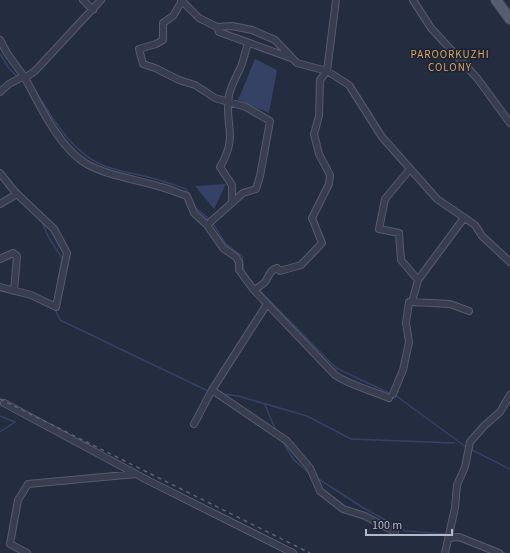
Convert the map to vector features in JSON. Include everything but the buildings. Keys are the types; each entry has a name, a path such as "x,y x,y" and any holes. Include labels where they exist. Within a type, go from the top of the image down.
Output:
{"main road":[{"path":"496,0 510,19"}],"street":[{"path":"83,0 93,10"},
{"path":"0,92 15,80 35,71 101,0"},
{"path":"254,290 265,282 273,269 277,268 280,271 301,265 322,243 312,218 329,184 330,175 319,154 314,134 319,116 320,80 327,71 336,0"},
{"path":"413,0 430,28 477,78 510,122"},
{"path":"207,225 243,193 256,189 260,176 270,121 246,107 215,98 195,85 179,80 155,68 143,64 140,49 164,40 163,22 173,16 181,1 199,18 217,27 232,26 252,30 275,40 296,63 327,71 349,85 382,137 437,199 475,225 482,236 510,261"},
{"path":"217,27 219,32 292,58"},
{"path":"0,40 68,149 85,163 113,174 161,187 187,196 194,213 207,225 223,248 236,257 239,262 239,270 254,290 335,375 347,383 391,396 403,370 409,342 406,323 409,302 412,302 418,280 464,218"},
{"path":"232,202 232,185 220,167 228,153 232,136 228,113 229,94 242,63 248,43"},
{"path":"410,168 385,199 378,229 399,233 401,260 418,280"},
{"path":"0,173 17,194 54,228 67,253 54,306 31,295 0,287"},
{"path":"0,204 17,194"},
{"path":"0,260 13,253 17,256 14,291"},
{"path":"412,302 450,304 469,311"},
{"path":"194,424 212,390 267,304"},
{"path":"212,390 287,441 310,468 320,491 343,509 365,516 395,532"},
{"path":"445,553 455,508 457,485 465,467 467,452 470,444 484,426 500,412 510,395"},
{"path":"4,403 137,474 293,553"},
{"path":"27,553 10,544 18,500 28,484 137,474"},
{"path":"449,538 459,537 500,553"}],"water":[{"path":"255,59 277,70 269,113 238,100"},
{"path":"226,184 214,209 195,186"}],"waterway":[{"path":"0,54 8,67 17,77"},
{"path":"33,87 61,130 69,140 88,157 110,168 153,178 186,189 189,195"},
{"path":"11,183 35,207"},
{"path":"192,200 196,208 209,219"},
{"path":"41,220 48,236 62,258 54,304"},
{"path":"212,222 225,243 242,256 244,271 255,286"},
{"path":"258,289 336,368 391,394"},
{"path":"55,309 60,320 210,392"},
{"path":"223,394 238,396 307,416 351,439 454,443"},
{"path":"395,395 466,447"},
{"path":"265,405 276,431"},
{"path":"0,416 15,422 0,432"},
{"path":"282,441 294,460 309,473"},
{"path":"470,449 510,469"},
{"path":"317,478 362,507 405,531 447,534"},
{"path":"500,551 505,553"}],"railway":[{"path":"0,399 310,553"}],"district":[{"name":"PAROORKUZHI COLONY","path":"450,60"}]}
